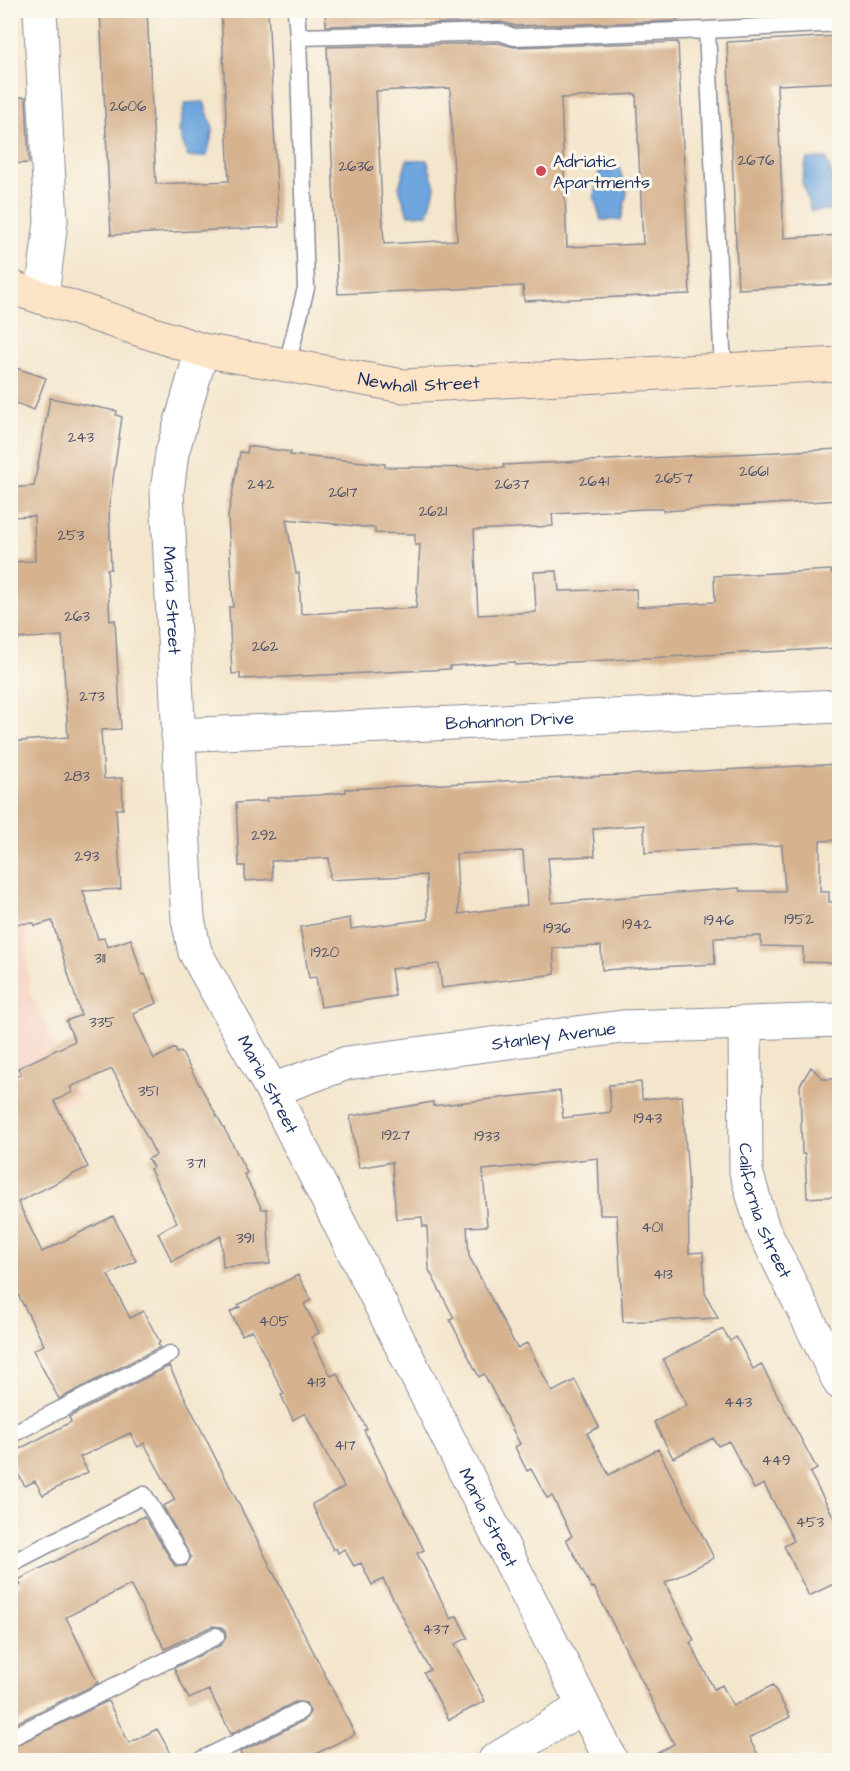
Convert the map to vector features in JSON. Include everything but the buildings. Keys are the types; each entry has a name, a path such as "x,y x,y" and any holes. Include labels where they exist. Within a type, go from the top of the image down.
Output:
{"main road":[{"name":"Newhall Street","path":"10,286 202,350 403,386 840,364"}],"street":[{"path":"40,10 51,221 42,297"},
{"name":"Maria Street","path":"202,350 172,453 167,492 188,919 195,952 272,1090 612,1761"},
{"name":"Bohannon Drive","path":"178,735 840,706"},
{"name":"Stanley Avenue","path":"272,1090 346,1063 622,1027 840,1020"},
{"name":"California Street","path":"745,1024 746,1172 763,1229 840,1383"},
{"path":"495,1761 583,1707"}],"lane":[{"path":"287,365 306,288 296,10"},
{"path":"298,37 500,32 514,37 840,23"},
{"path":"707,30 723,370"},
{"path":"10,1435 170,1354"},
{"path":"10,1564 144,1495 181,1557"},
{"path":"10,1738 216,1636"},
{"path":"201,1761 300,1711"}],"shaded area":[{"path":"10,612 29,990 79,1096 11,1131"}],"water":[{"path":"204,102 213,129 207,156 188,157 179,131 185,103"},
{"path":"826,158 834,182 830,210 811,211 802,181 807,159"},
{"path":"407,160 427,160 435,187 428,214 408,215 399,187"},
{"path":"619,167 627,193 621,220 601,220 594,196 600,169"}],"place":[{"name":"Adriatic Apartments","path":"541,171"}]}
